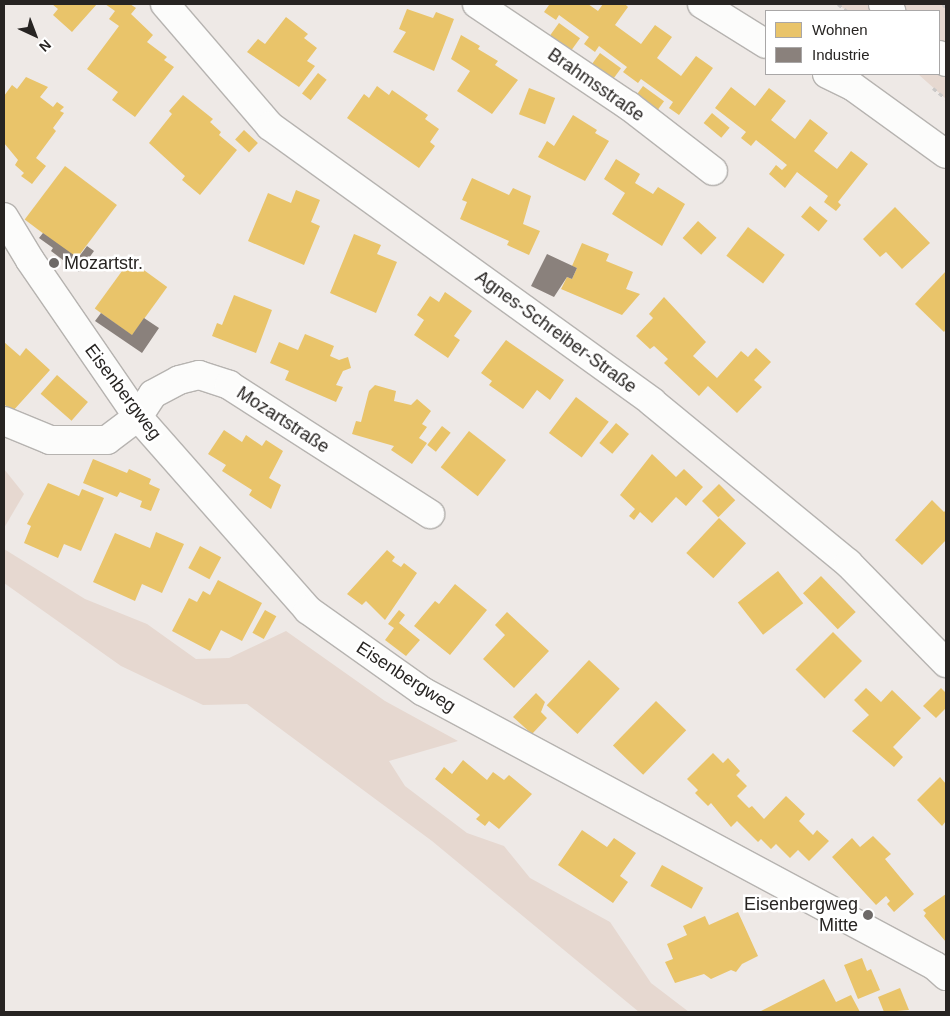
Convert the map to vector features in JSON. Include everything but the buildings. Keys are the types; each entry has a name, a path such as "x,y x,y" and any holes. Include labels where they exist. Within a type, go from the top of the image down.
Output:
{"street":[{"name":"Agnes-Schreiber-Straße","path":"165,4 270,126 652,402 848,563 946,663"},
{"name":"Brahmsstraße","path":"477,4 629,106 713,171"},
{"path":"702,4 765,43"},
{"path":"829,75 852,86 946,154"},
{"name":"Eisenbergweg","path":"4,217 30,260 138,417 308,610 422,691 935,966 946,976"},
{"name":"Mozartstraße","path":"138,417 153,394 179,380 199,375 229,385 430,514"},
{"path":"4,421 50,440 107,440 138,417"}],"path":[{"path":"943,4 946,8"}],"shaded area":[{"path":"838,4 946,4 946,99 919,75 940,75 940,10 846,10"},
{"path":"4,469 24,494 4,528"},
{"path":"4,549 85,599 147,624 196,659 229,658 286,631 385,701 458,741 389,761 405,786 467,833 504,846 530,878 610,922 651,983 689,1012 639,1012 432,841 247,704 203,705 121,666 4,583"}],"place":[{"name":"Mozartstr.","path":"54,263"},
{"name":"Eisenbergweg Mitte","path":"868,915"}]}
